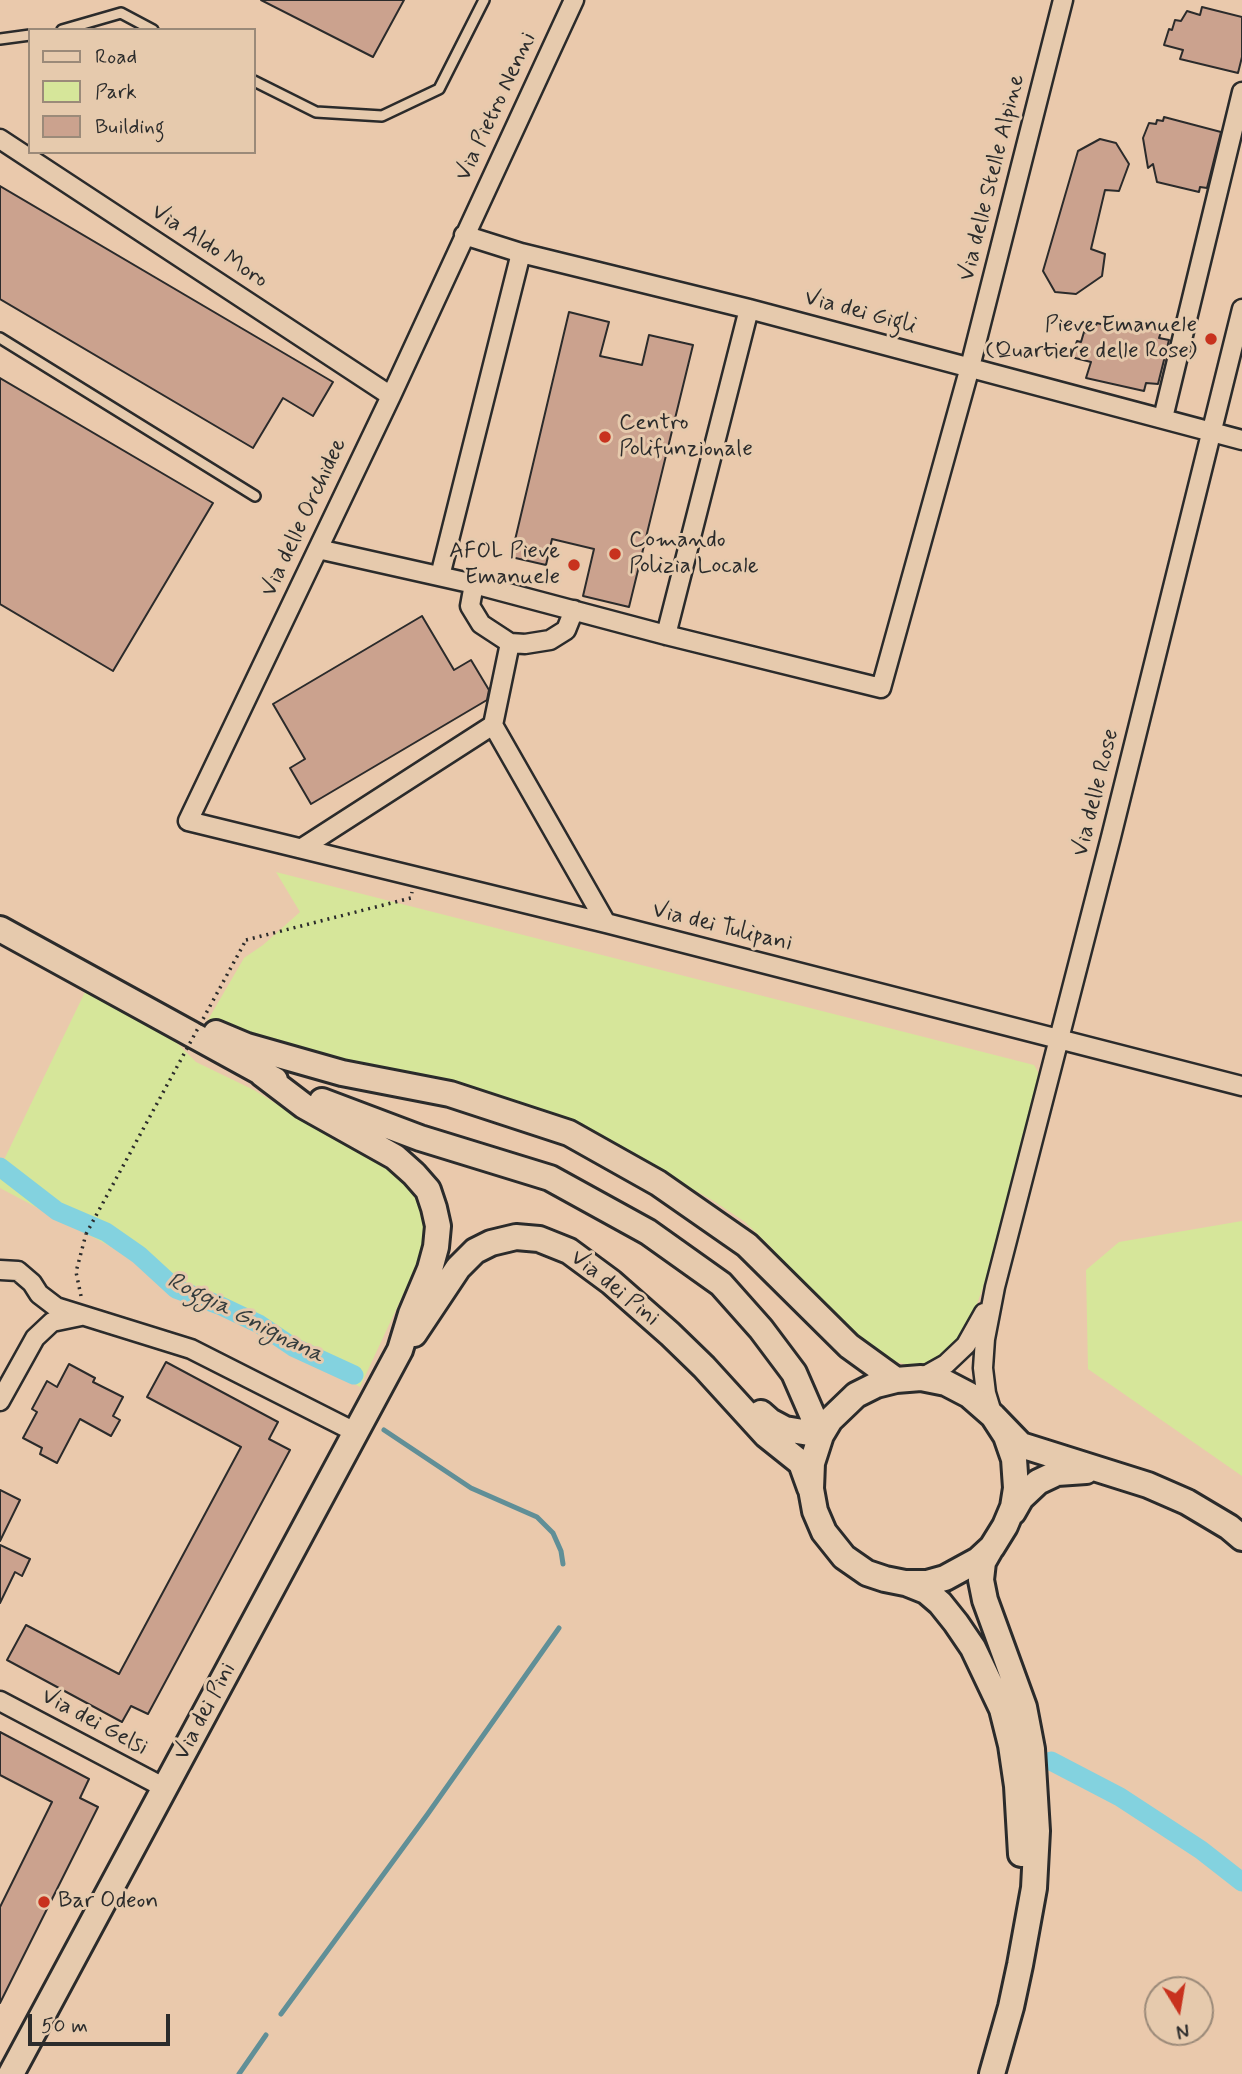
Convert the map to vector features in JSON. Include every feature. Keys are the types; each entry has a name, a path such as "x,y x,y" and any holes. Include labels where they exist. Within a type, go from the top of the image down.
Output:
{"main road":[{"path":"0,929 137,1002 262,1074 341,1109 408,1134 550,1178 648,1232 721,1284 761,1329 793,1373 821,1436"},
{"path":"137,1002 247,1046 342,1073 450,1094 569,1133 659,1183 747,1245 849,1346 909,1379"},
{"name":"Via dei Pini","path":"11,2074 400,1350 411,1314 430,1269 438,1226 428,1190 394,1157 304,1106 262,1074"},
{"name":"Via dei Pini","path":"430,1269 471,1240 498,1231 540,1228 563,1235 587,1246 684,1327 770,1421 785,1429 821,1436"},
{"name":"Via dei Pini","path":"400,1350 420,1328 458,1268 475,1251 491,1243 516,1237 539,1239 569,1251 611,1282 670,1334 766,1435 801,1463 811,1489"},
{"path":"992,1547 978,1560 954,1575 926,1583 885,1580 867,1573 844,1556 824,1532 815,1511 811,1489 812,1463 821,1436 830,1420 856,1395 876,1385 909,1379 946,1383 969,1395 1021,1445 1148,1485 1187,1502 1242,1538"},
{"path":"993,1416 1006,1436 1016,1474 1013,1507 1006,1526"},
{"path":"992,2074 1020,1965 1034,1888 1037,1831 1032,1749 1024,1707 985,1600 981,1580 983,1562 1021,1498 1038,1482 1057,1473 1077,1470 1111,1472"},
{"path":"905,1583 926,1591 957,1623 989,1678 1002,1709 1011,1745 1021,1838 1020,1965"}],"street":[{"name":"Via Pietro Nenni","path":"464,235 574,0"},
{"name":"Via delle Stelle Alpine","path":"666,635 881,688 970,368 1063,0"},
{"path":"1163,418 1242,92"},
{"name":"Via Aldo Moro","path":"1,142 391,396"},
{"name":"Via dei Gigli","path":"464,235 521,253 749,309 1242,440"},
{"name":"Via delle Orchidee","path":"188,821 391,396 464,235"},
{"path":"440,576 521,253"},
{"path":"318,549 474,584 666,635 749,309"},
{"name":"Via delle Rose","path":"993,1416 986,1393 984,1368 985,1339 995,1287 1060,1040 1242,309"},
{"path":"474,584 470,606 481,624 510,643 525,644 550,640 566,630 574,610"},
{"path":"510,643 493,725 606,923"},
{"path":"302,848 493,725"},
{"name":"Via dei Tulipani","path":"188,821 606,923 1242,1086"},
{"path":"0,1270 18,1271 32,1283 39,1294 56,1307 191,1349 355,1432"},
{"name":"Via delle Rose","path":"909,1379 946,1364 966,1345 981,1321 995,1287"},
{"path":"0,1401 35,1338 52,1322 85,1316"},
{"name":"Via dei Gelsi","path":"0,1701 165,1788"}],"lane":[{"path":"256,82 316,113 382,116 439,89 484,0"},
{"path":"69,28 121,13 149,28"},
{"path":"0,39 28,35"},
{"path":"0,338 255,496"}],"path":[{"path":"85,1316 76,1272 86,1234 246,940 411,898 415,876"}],"green space":[{"path":"276,872 1034,1065 1038,1072 1038,1081 990,1267 976,1307 961,1338 947,1353 928,1363 908,1365 886,1359 864,1346 791,1276 772,1248 745,1222 632,1155 205,1025 244,958 300,912"},
{"path":"85,992 174,1040 196,1062 372,1154 403,1175 417,1192 426,1220 423,1247 360,1387 256,1327 168,1289 140,1262 0,1188 0,1168"},
{"path":"1242,1221 1242,1476 1088,1369 1086,1270 1119,1242"}],"building":[{"path":"261,0 404,0 373,57"},
{"path":"1202,7 1242,17 1242,57 1238,73 1180,59 1183,50 1164,45 1175,20 1181,21 1187,11 1200,15"},
{"path":"1164,117 1221,132 1207,188 1200,187 1199,192 1157,182 1153,164 1148,168 1143,138 1149,123 1156,124 1157,120 1163,121"},
{"path":"1100,139 1116,143 1129,164 1119,191 1105,190 1091,249 1105,254 1102,276 1076,294 1055,292 1043,271 1078,151"},
{"path":"0,186 333,382 313,416 283,398 253,448 0,299"},
{"name":"Centro Polifunzionale","path":"569,312 609,322 600,356 642,365 649,335 693,345 629,607 583,596 594,549 552,539 546,565 511,557"},
{"path":"1111,320 1161,332 1159,338 1169,340 1158,384 1146,383 1144,391 1086,378 1091,362 1071,357 1077,341 1081,342 1084,332 1090,333 1097,323 1108,326"},
{"path":"0,378 213,503 113,671 0,604"},
{"path":"422,616 454,670 471,660 489,690 487,700 311,804 290,768 305,759 273,704"},
{"path":"166,1362 278,1422 269,1439 290,1450 148,1714 131,1706 122,1722 7,1660 26,1625 119,1674 241,1447 147,1397"},
{"path":"69,1364 95,1378 93,1382 123,1397 113,1416 120,1420 111,1436 80,1419 57,1463 40,1454 42,1448 23,1438 37,1412 32,1409 47,1381 57,1387"},
{"path":"0,1490 20,1500 0,1541"},
{"path":"0,1545 30,1559 22,1576 15,1572 0,1603"},
{"path":"0,1732 89,1779 80,1798 98,1807 0,2003 0,1907 52,1802 0,1775"}],"waterway":[{"name":"Roggia Gnignana","path":"0,1167 57,1211 106,1232 139,1255 176,1289 259,1324 293,1347 354,1375"},
{"path":"384,1430 471,1488 537,1517 553,1533 563,1564"},
{"path":"281,2014 427,1815 559,1628"},
{"name":"Roggia Gnignana","path":"1051,1761 1120,1797 1201,1850 1242,1882"},
{"path":"239,2074 266,2035"}],"place":[{"name":"Pieve Emanuele (Quartiere delle Rose)","path":"1211,339"},
{"name":"Centro Polifunzionale","path":"605,437"},
{"name":"Comando Polizia Locale","path":"615,554"},
{"name":"AFOL Pieve Emanuele","path":"574,565"},
{"name":"Bar Odeon","path":"44,1902"}]}
